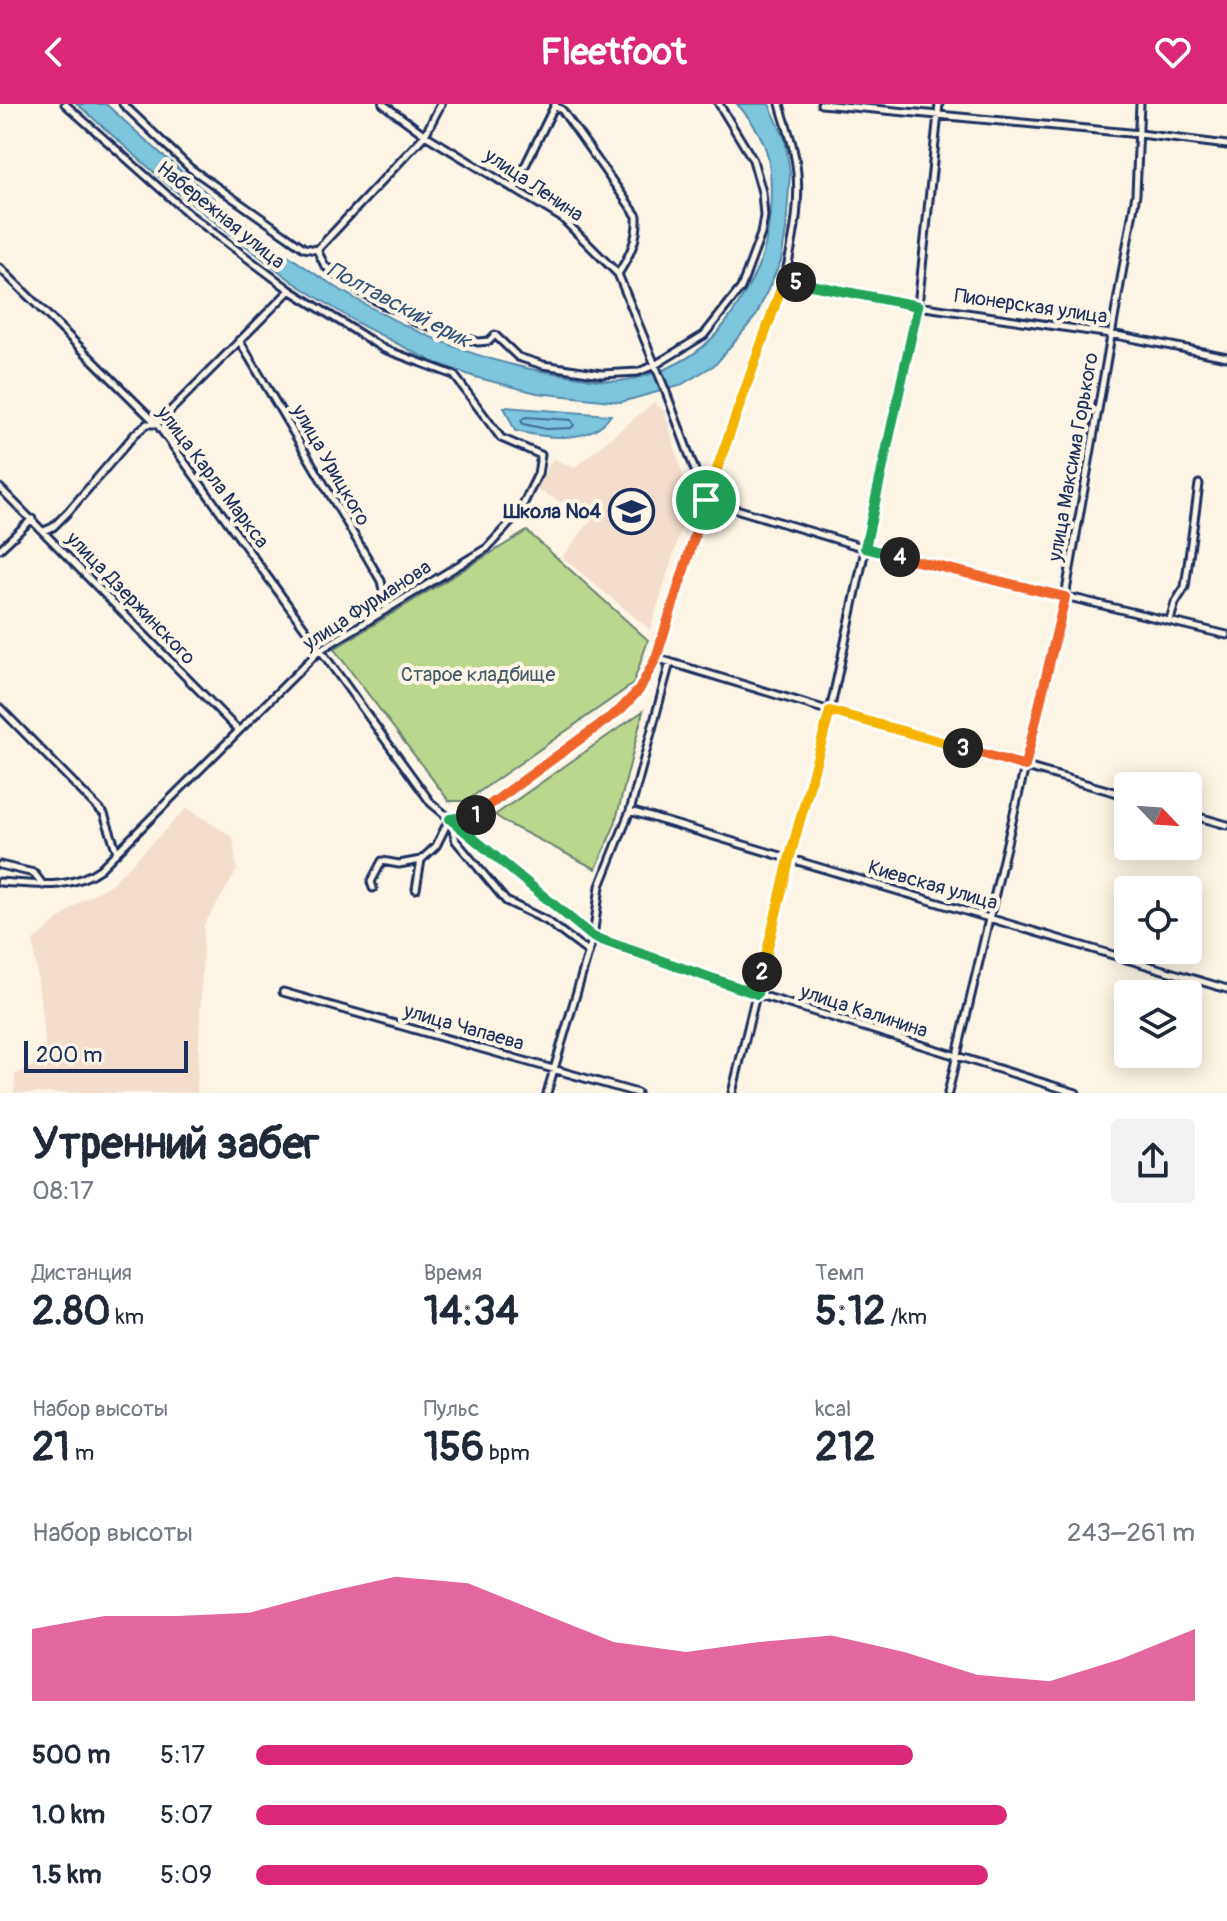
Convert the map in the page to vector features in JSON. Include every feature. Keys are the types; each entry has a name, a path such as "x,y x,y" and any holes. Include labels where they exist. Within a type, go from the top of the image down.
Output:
{"street":[{"name":"Набережная улица","path":"65,104 190,215 290,290 384,349 454,375 501,438 541,455"},
{"name":"Набережная улица","path":"123,104 190,168 304,248 317,250 325,266 387,307 402,311 413,321 478,342 489,341 495,335 518,357 543,365 602,374 638,372 704,335 741,288 761,234 764,216 762,192 753,160 719,104"},
{"name":"улица Ленина","path":"383,104 425,135 562,218 618,274 706,500"},
{"path":"317,250 425,135 441,104"},
{"path":"450,819 473,817 620,710 639,690 656,658 706,500 784,280 793,244 797,202 795,155 780,104"},
{"path":"821,104 1227,145"},
{"path":"732,1093 789,860 830,711 918,306 939,104"},
{"name":"улица Максима Горького","path":"948,1093 1065,597 1136,194 1140,104"},
{"path":"514,188 555,105 562,110 637,216 638,232 632,252 618,274"},
{"name":"улица Карла Маркса","path":"0,268 157,424 431,803 450,819"},
{"name":"Пионерская улица","path":"784,280 918,306 1111,334 1227,357"},
{"path":"44,531 53,527 68,512 135,434 147,424 157,424 290,290"},
{"name":"улица Урицкого","path":"239,340 381,581 387,609"},
{"name":"улица Фурманова","path":"43,885 65,885 90,876 320,650 487,548 519,513 538,474 541,455"},
{"path":"1170,620 1175,603 1185,587 1199,484"},
{"name":"улица Дзержинского","path":"0,488 238,730"},
{"path":"706,500 865,548 1227,635"},
{"path":"0,549 32,519"},
{"path":"656,658 1114,792"},
{"path":"547,1093 593,937 600,886 630,811 670,662"},
{"path":"0,708 104,814 117,852"},
{"name":"Киевская улица","path":"630,811 1227,989"},
{"path":"1202,818 1227,825"},
{"path":"373,888 371,882 382,861 399,864 421,860 436,846 450,819"},
{"path":"450,819 456,841 506,901 547,921 588,952"},
{"name":"улица Калинина","path":"450,819 593,937 757,994 1076,1093"},
{"path":"416,889 421,860"},
{"path":"0,865 34,873 43,885"},
{"path":"0,882 43,885"},
{"name":"улица Чапаева","path":"283,992 637,1093"}],"shaded area":[{"name":"Школа №4","path":"654,402 665,411 690,502 650,630 562,557 592,519 536,489 553,458 574,468"},
{"path":"187,808 233,837 237,871 204,925 197,1093 14,1093 15,1075 47,1058 33,941 78,903 111,884"}],"green space":[{"name":"Старое кладбище","path":"527,531 648,640 633,684 466,801 449,801 334,649"},
{"path":"643,711 615,824 596,869 495,815"}],"water":[{"path":"77,104 106,104 205,191 315,274 373,309 433,338 496,361 560,374 620,381 646,376 688,358 720,330 746,292 762,257 770,210 766,150 754,126 737,104 769,104 785,139 790,173 781,261 756,316 716,364 679,386 621,402 537,393 475,377 431,361 359,324 293,282 237,239 173,189"},
{"path":"504,407 611,415 592,431 554,437 515,431"}],"place":[{"name":"Школа №4","path":"632,511"}],"route":[{"path":"784,280 918,306 865,548 1065,597 1025,766 830,711 789,860 757,994 593,937 450,819 473,817 620,710 639,690 656,658 706,500 784,280"}],"water label":[{"name":"Полтавский ерик","path":"399,305"}]}
